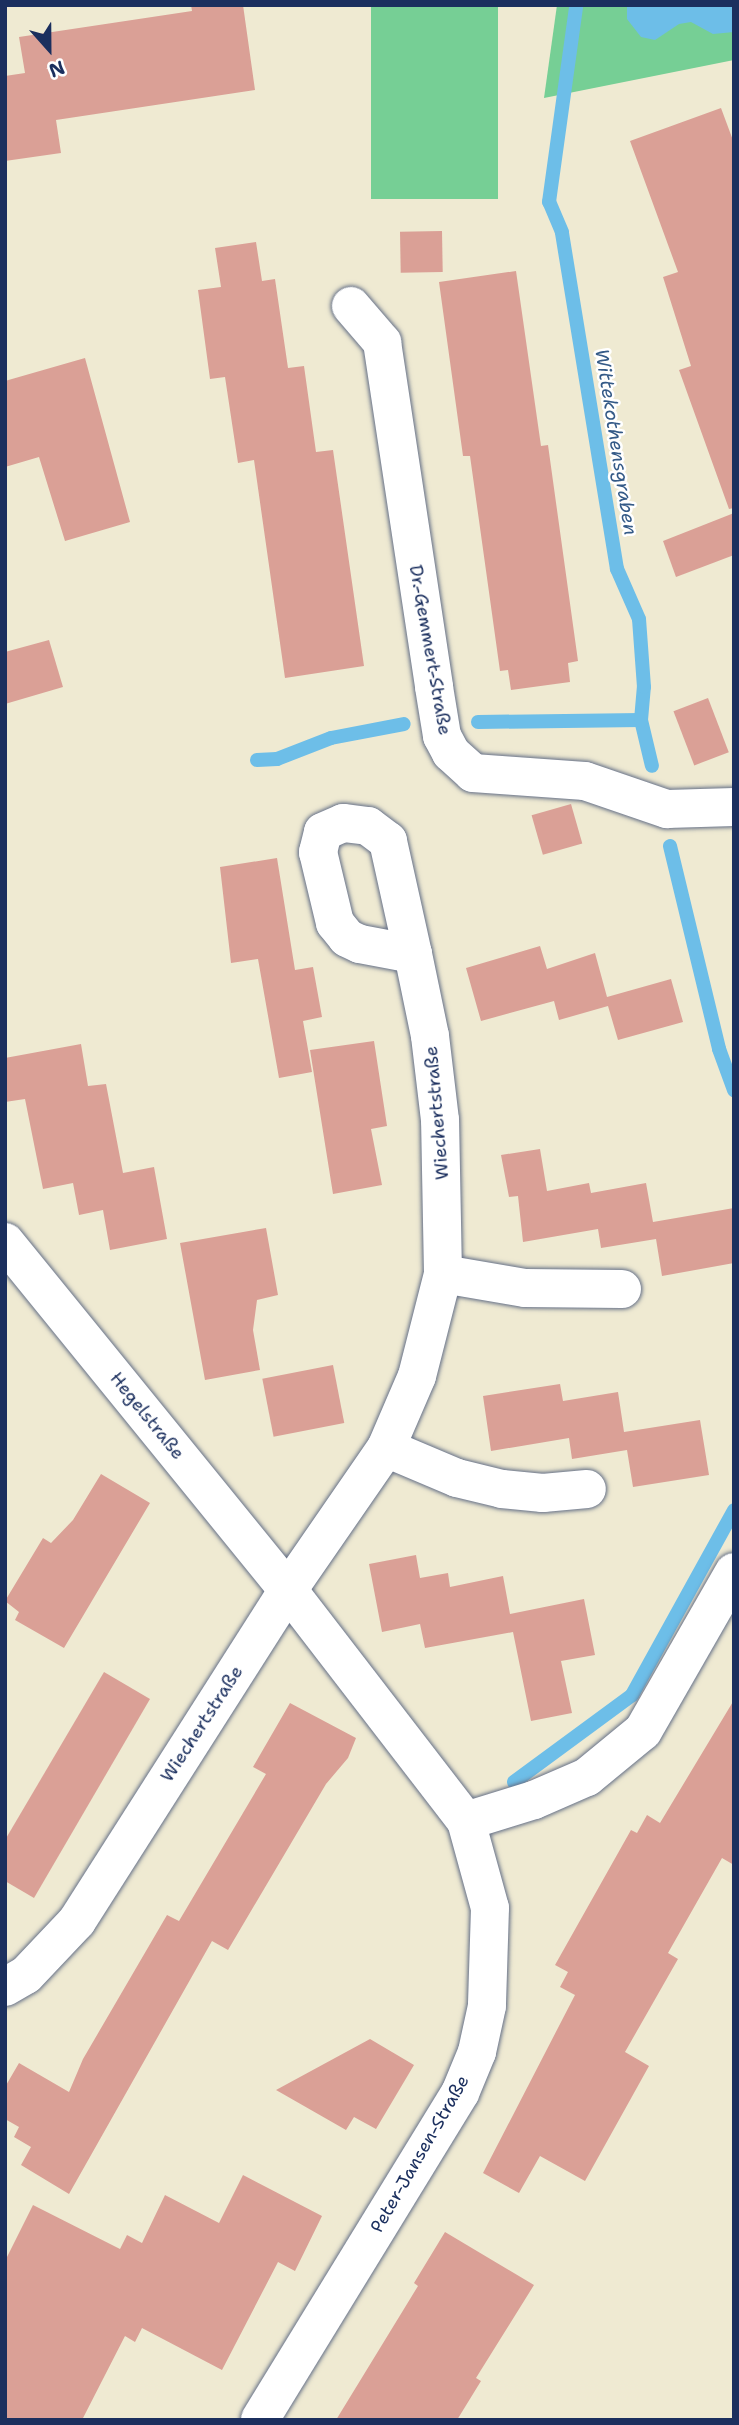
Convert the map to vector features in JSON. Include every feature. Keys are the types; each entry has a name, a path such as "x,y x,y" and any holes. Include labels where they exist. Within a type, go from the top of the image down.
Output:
{"street":[{"name":"Dr.-Gemmert-Straße","path":"351,306 382,342 442,736 451,753 472,772 585,781 667,809 734,807"},
{"name":"Wiechertstraße","path":"5,1987 35,1967 77,1921 288,1590 386,1448 417,1376 443,1274 440,1120 430,1036 413,954"},
{"name":"Hegelstraße","path":"5,1242 288,1590"},
{"path":"443,1274 524,1288 622,1289"},
{"path":"386,1448 457,1478 502,1489 543,1493 587,1489"},
{"path":"466,1821 534,1800 587,1777 643,1731 734,1572"},
{"name":"Peter-Jansen-Straße","path":"260,2420 460,2093 477,2052 487,2006 490,1908 466,1821 288,1590"}],"green space":[{"path":"557,5 734,5 734,60 544,98"},
{"path":"371,6 498,6 498,199 371,199"}],"water":[{"path":"627,5 734,5 734,32 713,34 691,22 679,24 655,40 641,37 627,19"}],"building":[{"path":"191,5 243,5 255,90 56,120 61,153 5,161 5,76 25,73 19,37 192,11"},
{"path":"721,108 734,143 734,508 729,509 679,370 691,366 663,277 678,272 630,141"},
{"path":"442,231 443,272 401,273 400,232"},
{"path":"256,242 262,281 275,279 288,368 304,366 316,452 333,450 364,666 285,678 254,460 238,463 225,377 210,379 198,290 221,287 215,248"},
{"path":"516,271 541,446 548,445 578,661 568,663 570,682 511,690 508,670 500,671 470,456 463,456 439,282"},
{"path":"85,358 130,522 65,541 39,457 5,467 5,381"},
{"path":"734,513 734,555 676,577 663,541"},
{"path":"49,640 63,687 5,704 5,652"},
{"path":"708,698 729,752 694,765 673,711"},
{"path":"571,804 582,843 543,855 532,815"},
{"path":"277,858 295,970 313,967 322,1017 303,1021 312,1072 279,1078 258,959 231,963 220,867"},
{"path":"540,946 547,969 595,953 607,997 671,979 683,1022 618,1040 608,1006 559,1020 554,1001 481,1021 466,968"},
{"path":"374,1041 387,1126 371,1129 382,1185 333,1194 310,1050"},
{"path":"81,1044 88,1086 106,1084 123,1173 154,1167 167,1239 110,1250 103,1210 79,1215 73,1183 43,1189 25,1099 5,1102 5,1058"},
{"path":"540,1149 547,1191 589,1183 591,1193 646,1183 653,1222 734,1208 734,1263 662,1276 656,1239 601,1248 598,1229 523,1242 518,1196 509,1197 501,1155"},
{"path":"266,1228 278,1295 257,1300 253,1330 260,1370 205,1380 180,1243"},
{"path":"333,1365 344,1423 274,1437 262,1379"},
{"path":"560,1384 563,1401 618,1392 624,1432 700,1420 709,1475 633,1487 627,1450 572,1459 569,1438 491,1451 483,1396"},
{"path":"101,1474 150,1503 64,1648 15,1620 19,1612 5,1601 43,1538 51,1543 73,1520"},
{"path":"416,1555 420,1578 448,1573 450,1587 503,1576 510,1614 584,1599 595,1655 561,1661 572,1713 531,1721 513,1632 425,1648 420,1624 382,1632 369,1564"},
{"path":"104,1672 150,1699 34,1898 5,1881 5,1840"},
{"path":"734,1700 734,1865 722,1858 668,1953 678,1959 625,2052 649,2066 585,2181 540,2156 519,2193 483,2173 575,1995 560,1987 568,1972 555,1965 631,1830 637,1833 647,1815 660,1823"},
{"path":"290,1703 356,1738 348,1758 326,1784 228,1950 212,1941 69,2194 21,2165 31,2147 14,2137 19,2127 5,2119 5,2087 19,2063 69,2092 83,2059 167,1915 179,1921 266,1774 253,1767"},
{"path":"370,2039 414,2065 376,2129 354,2117 346,2130 276,2090"},
{"path":"243,2175 322,2216 295,2271 278,2262 222,2370 142,2328 135,2342 125,2336 82,2420 5,2420 5,2261 33,2205 120,2249 127,2235 142,2243 165,2195 219,2223"},
{"path":"445,2232 534,2285 476,2378 481,2381 457,2420 336,2420 418,2286 414,2283"}],"waterway":[{"name":"Wittekothensgraben","path":"478,722 641,720 644,687 639,619 617,569 562,232 549,202 576,8"},
{"path":"641,720 652,766"},
{"name":"Wittekothensgraben","path":"257,760 277,759 331,738 404,724"},
{"path":"670,846 719,1049 734,1090"},
{"path":"514,1782 632,1695 734,1510"}]}
